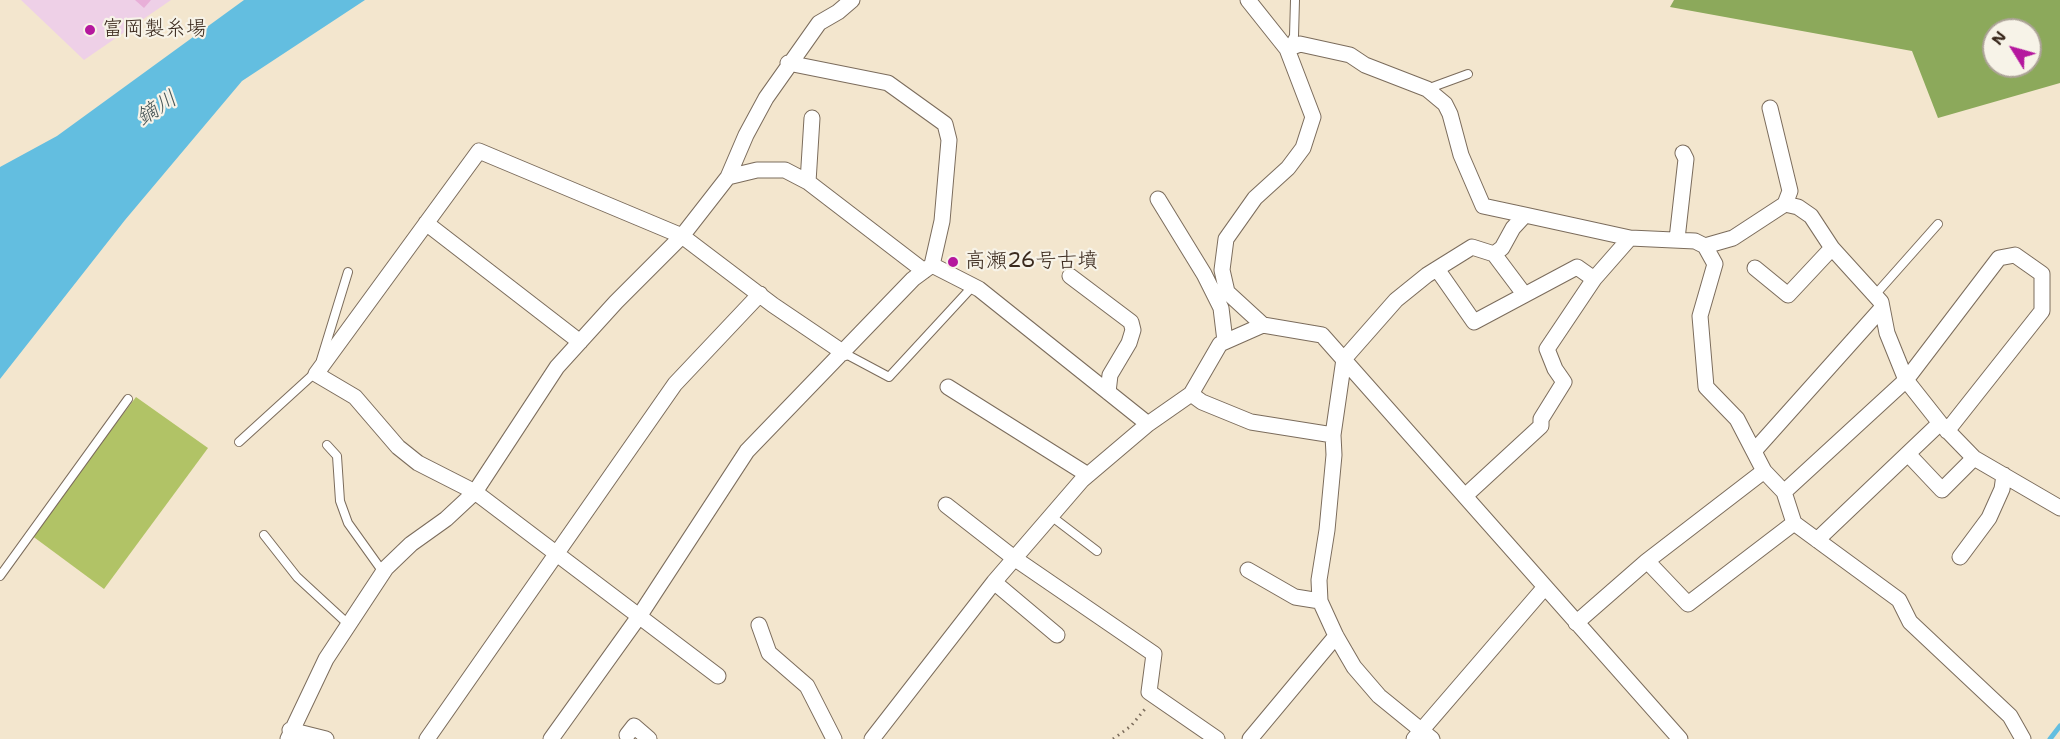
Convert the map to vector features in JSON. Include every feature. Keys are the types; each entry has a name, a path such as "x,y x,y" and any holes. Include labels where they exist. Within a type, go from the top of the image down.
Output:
{"street":[{"path":"326,739 289,735 326,659 383,572 411,544 446,519 475,492 557,367 682,236 729,177 746,135 788,63 819,22 838,12 852,0"},
{"path":"1248,0 1287,49 1313,117 1303,148 1288,168 1255,198 1226,239 1222,270 1227,292 1263,325 1322,335 1680,739"},
{"path":"1287,49 1299,44 1350,55 1365,65 1427,89 1445,104 1450,114 1461,155 1483,206 1630,238 1695,240 1705,246 1715,264 1700,316 1706,387 1737,419 1764,471 1784,492 1794,523 1899,600 1910,622 2010,716 2023,739"},
{"path":"551,739 640,615 747,451 913,279 928,268 942,220 949,140 945,124 888,83 788,63"},
{"path":"1705,246 1733,238 1785,204 1790,191 1770,108"},
{"path":"808,182 812,118"},
{"path":"718,676 475,492 418,463 398,447 355,397 316,374 479,151 682,236 844,353"},
{"path":"1677,239 1686,159 1683,153"},
{"path":"729,177 757,170 785,170 808,182 928,268 973,286 1148,424"},
{"path":"1158,199 1204,273 1221,308 1226,341"},
{"path":"1785,204 1798,207 1810,216 1832,248 1879,302 1887,333 1906,380 1944,427 1974,458 2058,502"},
{"path":"1494,254 1502,248 1513,228 1525,215"},
{"path":"426,224 580,342"},
{"path":"1466,496 1541,426 1541,419 1564,382 1555,369 1548,349 1594,279 1630,238"},
{"path":"1524,294 1494,254 1472,247 1437,269 1396,300 1344,359 1333,435 1334,455 1327,530 1319,580 1320,601 1336,636 1354,667 1379,696 1423,736 1545,587"},
{"path":"1755,268 1788,295 1832,248"},
{"path":"1784,492 1906,380 1999,258 2015,255 2042,274 2042,311 1944,427 1908,454 1817,540"},
{"path":"1437,269 1474,322 1577,267 1594,279"},
{"path":"1070,276 1131,322 1133,330 1129,343 1110,375 1108,393"},
{"path":"427,739 675,384 760,294"},
{"path":"1755,450 1879,302"},
{"path":"872,739 994,582 1088,475 1148,424 1191,394 1220,344 1263,325"},
{"path":"948,387 1088,475"},
{"path":"1191,394 1202,402 1251,423 1333,435"},
{"path":"1908,454 1942,490 1974,458"},
{"path":"1576,623 1647,561 1764,471"},
{"path":"1960,557 1989,518 2002,489 2004,475"},
{"path":"946,505 1014,558 1154,654 1149,692 1217,739"},
{"path":"1647,561 1688,604 1794,523"},
{"path":"1248,570 1295,597 1320,601"},
{"path":"994,582 1057,635"},
{"path":"759,625 769,653 807,686 834,739"},
{"path":"1250,739 1336,636"},
{"path":"627,735 634,726 649,739"}],"lane":[{"path":"1287,49 1294,36 1295,0"},
{"path":"1427,89 1468,74"},
{"path":"1879,302 1938,224"},
{"path":"239,442 316,374 348,272"},
{"path":"844,353 889,377 973,286"},
{"path":"0,576 128,399"},
{"path":"327,445 337,456 340,501 348,523 383,572"},
{"path":"1051,516 1097,551"},
{"path":"264,535 297,577 348,624"}],"path":[{"path":"1113,739 1131,726 1155,696"}],"shaded area":[{"name":"富岡製糸場","path":"21,0 171,0 84,60"}],"green space":[{"path":"1674,0 2060,0 2060,83 1938,118 1912,51 1670,7"},
{"path":"136,397 208,448 104,589 31,535"}],"water":[{"name":"鏑川","path":"244,0 365,0 242,81 125,220 0,379 0,167 57,136"}],"building":[{"path":"135,0 151,0 144,8"}],"waterway":[{"path":"2050,739 2060,726"}],"place":[{"name":"富岡製糸場","path":"90,30"},
{"name":"高瀬26号古墳","path":"953,262"}]}
